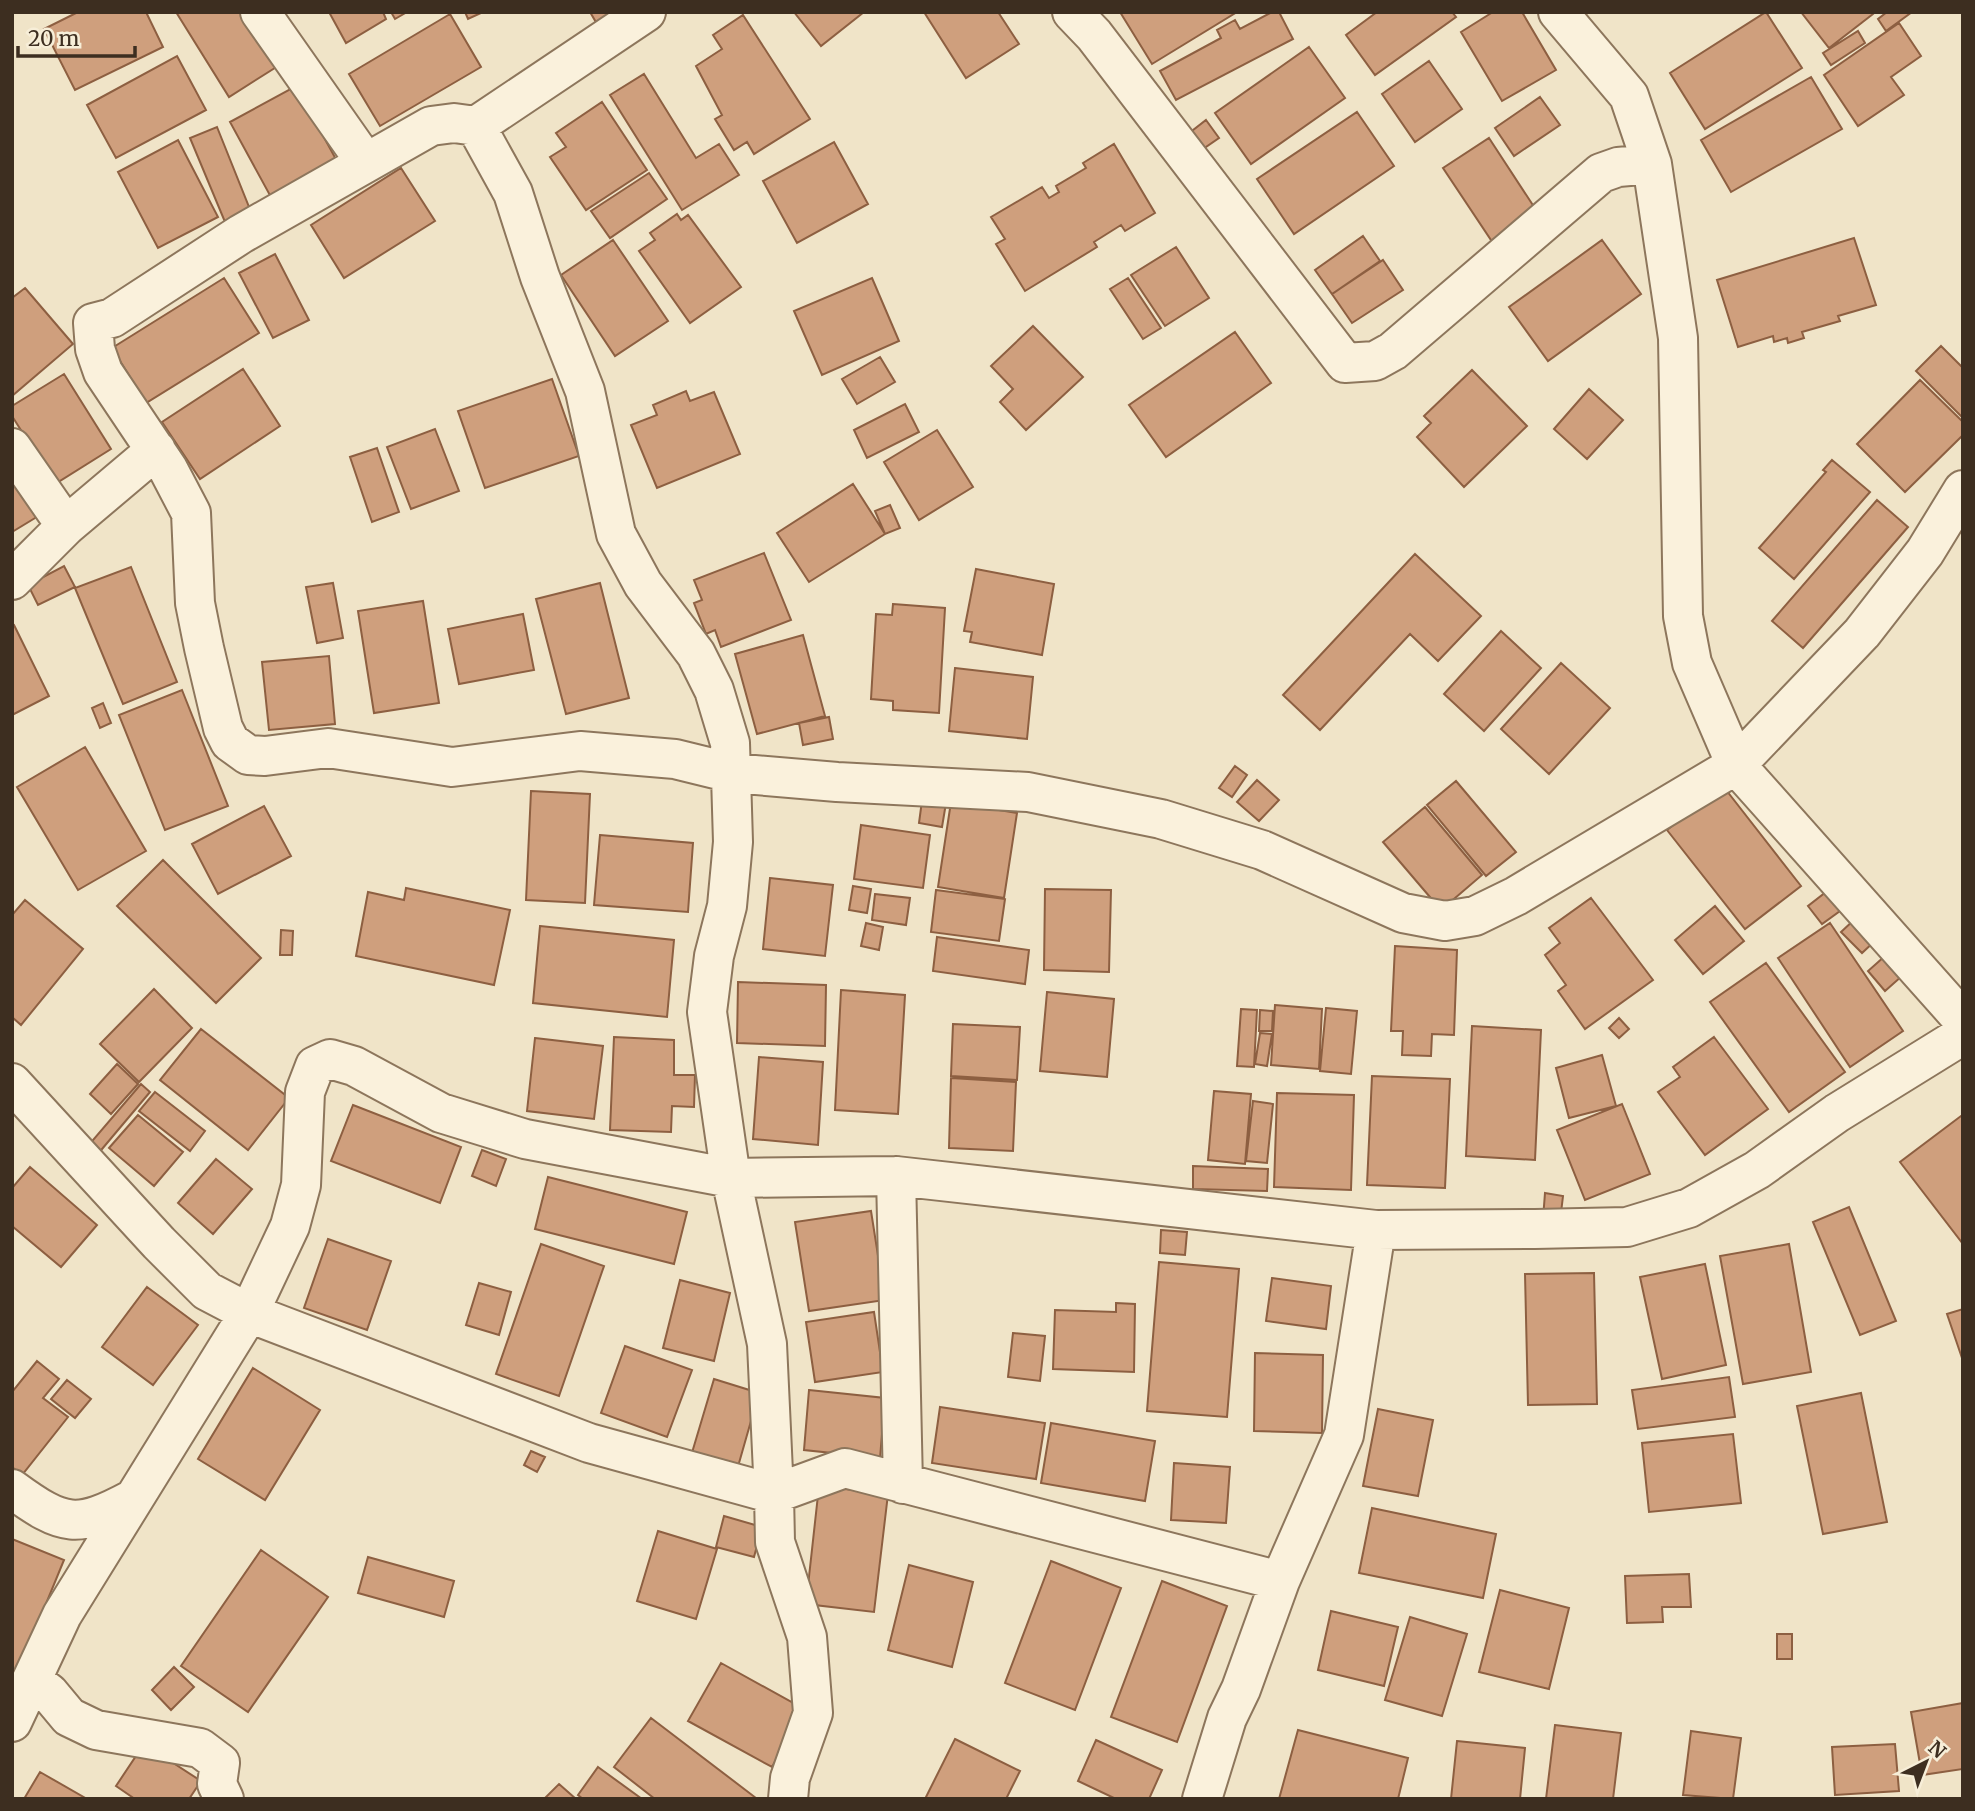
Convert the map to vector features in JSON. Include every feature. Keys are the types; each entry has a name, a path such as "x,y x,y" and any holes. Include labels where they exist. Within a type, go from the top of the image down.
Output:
{"street":[{"path":"260,12 366,163"},
{"path":"646,12 476,126 454,123 431,126 241,234 112,318 93,323 95,349 103,372 156,450 191,513 195,603 223,728 230,742 248,755 265,757 328,748 452,767 580,751 675,759 732,773 837,782 1028,792 1095,803 1161,819 1262,850 1403,914 1446,921 1475,916 1516,896 1736,765 1862,633 1925,552 1963,489"},
{"path":"1072,12 1094,35 1345,363 1375,361 1393,351 1601,173 1618,167 1652,164"},
{"path":"1558,12 1629,96 1652,164 1678,338 1683,616 1692,663 1736,765 1963,1020"},
{"path":"476,126 513,193 540,277 585,391 616,534 643,584 696,654 714,690 730,743 733,842 727,906 714,956 707,1012 732,1178 767,1344 775,1542 807,1637 813,1713 790,1778 788,1799"},
{"path":"12,448 66,526"},
{"path":"12,580 66,526 156,450"},
{"path":"12,1722 62,1615 248,1313 290,1226 300,1185 305,1092 316,1066 330,1059 354,1066 441,1114 513,1135 732,1178 896,1176 1376,1230 1627,1227 1689,1208 1757,1170 1837,1113 1963,1035"},
{"path":"12,1083 159,1243 207,1291 248,1313 589,1443 774,1494 845,1468 1279,1581"},
{"path":"896,1176 903,1484"},
{"path":"1202,1799 1227,1718 1241,1689 1279,1581 1344,1435 1376,1230"},
{"path":"12,1489 35,1506 65,1521 98,1518 133,1499"},
{"path":"32,1680 50,1693 69,1717 96,1730 200,1748 220,1763 217,1784 224,1799"}],"building":[{"path":"78,12 146,12 163,47 75,90 44,29"},
{"path":"176,12 244,12 278,66 229,97"},
{"path":"329,12 383,12 386,19 346,43"},
{"path":"391,12 407,12 395,19"},
{"path":"465,12 483,12 468,19"},
{"path":"590,12 628,12 600,29"},
{"path":"794,12 864,12 821,46"},
{"path":"924,12 998,12 1019,44 966,78"},
{"path":"1120,12 1237,12 1152,64"},
{"path":"1272,12 1279,12 1293,39 1176,100 1160,71 1221,38 1217,30 1235,20 1240,29"},
{"path":"1377,12 1452,12 1456,17 1375,75 1346,35"},
{"path":"1493,12 1522,12 1556,70 1502,101 1461,32"},
{"path":"1766,12 1802,68 1705,129 1670,73"},
{"path":"1801,12 1872,12 1873,14 1829,48"},
{"path":"1887,12 1912,12 1886,31 1878,19"},
{"path":"450,14 481,67 380,126 349,74"},
{"path":"743,15 810,119 754,154 747,142 734,150 715,119 722,115 696,66 722,49 713,35"},
{"path":"1899,23 1921,56 1891,77 1904,95 1858,126 1824,75"},
{"path":"1858,31 1865,43 1831,65 1823,53"},
{"path":"1309,47 1345,98 1251,164 1215,113"},
{"path":"177,56 206,110 116,158 87,105"},
{"path":"1429,61 1462,109 1415,142 1382,94"},
{"path":"644,74 696,158 719,144 739,175 682,210 610,95"},
{"path":"1811,77 1842,129 1731,192 1701,140"},
{"path":"296,86 338,163 272,199 230,122"},
{"path":"1540,97 1560,125 1514,156 1495,128"},
{"path":"602,102 647,170 586,210 550,157 566,147 556,133"},
{"path":"1357,112 1394,166 1294,234 1257,179"},
{"path":"1206,120 1219,138 1200,151 1188,134"},
{"path":"217,127 251,212 225,222 190,138"},
{"path":"1489,138 1540,216 1495,246 1443,168"},
{"path":"178,140 218,217 158,248 118,172"},
{"path":"834,142 868,204 797,243 763,181"},
{"path":"1114,144 1155,213 1125,231 1121,225 1094,242 1097,247 1025,291 996,244 1005,239 991,217 1042,187 1049,198 1059,192 1056,186 1086,168 1083,163"},
{"path":"401,168 435,221 344,278 311,225"},
{"path":"649,173 667,199 610,238 591,211"},
{"path":"677,214 681,220 688,215 741,287 690,323 639,251 655,240 650,233"},
{"path":"1363,236 1380,261 1332,294 1315,270"},
{"path":"1854,238 1876,305 1838,316 1840,321 1802,332 1804,338 1788,343 1787,338 1774,342 1773,336 1738,347 1717,280"},
{"path":"613,240 668,321 615,356 561,275"},
{"path":"1602,240 1641,294 1548,361 1509,307"},
{"path":"1176,247 1209,298 1165,326 1131,275"},
{"path":"275,254 309,320 273,338 239,273"},
{"path":"1383,260 1403,290 1352,323 1332,294"},
{"path":"224,278 259,333 146,403 112,348"},
{"path":"872,278 899,341 822,375 794,311"},
{"path":"1128,278 1161,328 1143,339 1110,289"},
{"path":"25,288 73,344 12,396 12,298"},
{"path":"1033,326 1083,377 1026,430 1000,402 1013,389 991,366"},
{"path":"1235,332 1271,383 1166,457 1129,405"},
{"path":"1941,346 1963,368 1963,418 1916,371"},
{"path":"880,357 895,382 857,404 842,379"},
{"path":"243,369 280,426 200,479 162,422"},
{"path":"1472,370 1527,426 1464,487 1417,437 1431,423 1424,416"},
{"path":"64,374 111,449 55,484 12,416 12,406"},
{"path":"552,379 579,456 485,488 458,411"},
{"path":"1920,380 1963,422 1963,435 1905,492 1857,444"},
{"path":"1589,389 1623,420 1587,459 1554,429"},
{"path":"686,391 690,401 714,392 740,454 657,488 631,425 657,415 653,405"},
{"path":"905,404 919,432 867,458 854,430"},
{"path":"435,429 459,491 411,509 387,447"},
{"path":"937,430 973,487 919,520 884,462"},
{"path":"377,448 399,512 372,522 350,457"},
{"path":"1832,460 1870,492 1794,579 1759,548 1826,472 1823,470"},
{"path":"12,469 40,515 12,532"},
{"path":"853,484 885,534 809,582 777,533"},
{"path":"1877,500 1908,527 1803,648 1772,621"},
{"path":"890,505 900,528 885,534 875,511"},
{"path":"764,553 791,620 721,647 715,630 706,634 694,603 702,600 694,580"},
{"path":"1415,554 1481,616 1438,661 1410,634 1320,730 1283,695"},
{"path":"64,566 75,587 38,605 28,585"},
{"path":"131,567 177,682 123,704 75,588"},
{"path":"976,569 1054,584 1042,655 970,642 972,632 964,631"},
{"path":"333,583 343,638 317,643 306,587"},
{"path":"600,583 629,698 566,714 536,599"},
{"path":"423,601 439,703 374,713 358,611"},
{"path":"893,604 945,608 939,713 893,710 893,701 871,699 876,614 892,615"},
{"path":"523,614 534,670 459,684 448,629"},
{"path":"14,625 49,696 12,715 12,626"},
{"path":"1501,631 1541,668 1484,731 1444,694"},
{"path":"803,635 825,716 757,734 735,654"},
{"path":"329,656 335,724 269,730 262,662"},
{"path":"1561,663 1610,708 1549,774 1501,729"},
{"path":"955,668 1033,677 1027,739 949,731"},
{"path":"182,690 228,806 165,830 119,715"},
{"path":"103,703 111,723 100,728 92,708"},
{"path":"829,717 833,739 803,745 799,723"},
{"path":"85,747 146,851 78,890 17,787"},
{"path":"1235,766 1247,775 1232,797 1219,788"},
{"path":"1257,780 1279,800 1259,821 1237,802"},
{"path":"1456,781 1516,852 1486,876 1427,805"},
{"path":"1723,786 1801,886 1745,929 1667,830"},
{"path":"531,791 590,794 585,903 526,900"},
{"path":"923,793 947,797 942,827 919,823"},
{"path":"951,802 1017,813 1004,898 938,887"},
{"path":"264,806 291,856 218,894 192,844"},
{"path":"1425,807 1482,875 1441,910 1383,842"},
{"path":"861,825 930,835 923,888 854,879"},
{"path":"600,835 693,843 688,912 594,905"},
{"path":"163,860 261,958 216,1003 117,906"},
{"path":"770,878 833,885 825,956 763,949"},
{"path":"853,886 871,889 867,913 849,910"},
{"path":"406,888 510,910 494,985 356,956 368,892 404,900"},
{"path":"1045,889 1111,890 1109,972 1044,970"},
{"path":"936,890 1005,899 999,941 931,932"},
{"path":"1826,892 1840,911 1822,924 1808,906"},
{"path":"875,894 910,898 906,925 872,920"},
{"path":"1591,898 1653,980 1585,1029 1558,991 1566,985 1545,955 1560,943 1549,928"},
{"path":"25,900 83,949 21,1025 12,1017 12,915"},
{"path":"1715,906 1744,941 1703,974 1675,940"},
{"path":"1855,919 1876,940 1862,953 1841,932"},
{"path":"866,923 883,927 879,950 861,946"},
{"path":"1830,923 1903,1031 1850,1067 1778,958"},
{"path":"540,926 674,940 667,1017 533,1003"},
{"path":"281,930 293,931 292,955 280,955"},
{"path":"937,937 1029,950 1025,984 933,971"},
{"path":"1395,946 1457,950 1454,1035 1432,1034 1431,1056 1402,1055 1403,1031 1391,1031"},
{"path":"1885,956 1902,976 1885,991 1868,971"},
{"path":"1766,963 1845,1072 1789,1112 1710,1002"},
{"path":"738,982 826,985 825,1046 737,1043"},
{"path":"154,989 192,1028 139,1082 100,1044"},
{"path":"841,990 905,995 898,1114 835,1110"},
{"path":"1047,992 1114,999 1107,1077 1040,1071"},
{"path":"1275,1005 1322,1009 1319,1069 1271,1065"},
{"path":"1326,1008 1357,1011 1351,1074 1320,1071"},
{"path":"1241,1009 1257,1010 1254,1067 1237,1066"},
{"path":"1260,1010 1273,1011 1272,1031 1259,1031"},
{"path":"1619,1018 1629,1029 1619,1038 1609,1028"},
{"path":"953,1024 1020,1027 1017,1080 951,1076"},
{"path":"1472,1026 1541,1030 1535,1160 1466,1156"},
{"path":"201,1029 289,1098 248,1150 160,1080"},
{"path":"1260,1033 1272,1034 1267,1066 1255,1064"},
{"path":"614,1037 674,1040 674,1075 695,1075 694,1107 672,1106 671,1132 610,1130"},
{"path":"1714,1037 1768,1109 1705,1155 1658,1092 1680,1077 1673,1067"},
{"path":"535,1038 603,1046 594,1119 527,1111"},
{"path":"1602,1055 1616,1106 1569,1118 1556,1068"},
{"path":"759,1057 823,1062 818,1145 753,1139"},
{"path":"117,1064 138,1084 111,1114 90,1094"},
{"path":"1372,1076 1450,1079 1445,1188 1367,1185"},
{"path":"951,1078 1016,1082 1013,1151 949,1148"},
{"path":"141,1084 150,1092 97,1155 87,1147"},
{"path":"1214,1091 1251,1094 1245,1164 1208,1160"},
{"path":"155,1092 205,1131 190,1151 139,1111"},
{"path":"1277,1093 1354,1095 1351,1190 1274,1187"},
{"path":"1253,1101 1273,1104 1267,1163 1246,1161"},
{"path":"1622,1104 1650,1174 1585,1200 1557,1130"},
{"path":"353,1105 461,1147 440,1203 331,1161"},
{"path":"138,1115 183,1152 154,1186 109,1148"},
{"path":"1961,1116 1963,1118 1963,1244 1900,1162"},
{"path":"482,1150 506,1159 496,1186 472,1176"},
{"path":"216,1159 252,1189 213,1234 178,1203"},
{"path":"1193,1166 1268,1169 1267,1191 1193,1189"},
{"path":"30,1167 97,1225 61,1267 12,1226 12,1188"},
{"path":"548,1177 687,1212 674,1264 535,1229"},
{"path":"1545,1193 1563,1196 1560,1221 1543,1219"},
{"path":"1849,1207 1896,1321 1860,1335 1813,1222"},
{"path":"871,1211 885,1300 809,1311 795,1222"},
{"path":"1161,1230 1187,1232 1185,1255 1160,1253"},
{"path":"328,1239 391,1261 367,1330 304,1308"},
{"path":"541,1244 604,1266 559,1396 496,1374"},
{"path":"1789,1244 1811,1372 1743,1384 1720,1256"},
{"path":"1159,1262 1239,1269 1227,1417 1147,1411"},
{"path":"1705,1264 1726,1365 1662,1379 1640,1277"},
{"path":"1594,1273 1597,1404 1528,1405 1525,1274"},
{"path":"1272,1278 1331,1286 1326,1329 1266,1321"},
{"path":"680,1280 730,1293 714,1361 663,1348"},
{"path":"479,1283 511,1292 499,1335 466,1325"},
{"path":"147,1287 198,1325 153,1385 102,1347"},
{"path":"1116,1303 1135,1304 1134,1372 1053,1369 1055,1310 1116,1312"},
{"path":"1963,1309 1963,1361 1947,1314"},
{"path":"874,1312 883,1372 815,1382 806,1322"},
{"path":"1013,1333 1045,1336 1040,1381 1008,1377"},
{"path":"625,1346 692,1370 667,1437 601,1413"},
{"path":"1255,1353 1323,1355 1322,1433 1254,1431"},
{"path":"37,1361 59,1379 43,1398 68,1417 22,1475 12,1467 12,1392"},
{"path":"253,1368 320,1410 265,1500 198,1459"},
{"path":"1729,1377 1735,1417 1638,1429 1632,1390"},
{"path":"714,1379 759,1393 737,1470 691,1456"},
{"path":"67,1380 91,1399 75,1418 51,1399"},
{"path":"809,1390 885,1398 880,1458 804,1450"},
{"path":"1861,1393 1887,1522 1823,1534 1797,1406"},
{"path":"940,1407 1045,1423 1036,1479 932,1463"},
{"path":"1378,1409 1433,1420 1418,1496 1363,1486"},
{"path":"1051,1423 1155,1441 1145,1501 1041,1483"},
{"path":"1733,1434 1741,1503 1649,1512 1642,1443"},
{"path":"531,1451 545,1457 537,1472 524,1465"},
{"path":"1174,1463 1230,1467 1226,1523 1171,1520"},
{"path":"819,1486 888,1494 874,1612 806,1604"},
{"path":"1372,1508 1496,1534 1483,1598 1359,1573"},
{"path":"724,1516 762,1527 754,1557 716,1547"},
{"path":"658,1531 717,1549 696,1619 637,1601"},
{"path":"12,1539 64,1560 18,1672 12,1670"},
{"path":"261,1550 328,1597 248,1712 181,1666"},
{"path":"368,1557 454,1581 444,1617 358,1593"},
{"path":"1051,1561 1121,1588 1075,1710 1005,1683"},
{"path":"909,1565 973,1582 952,1667 888,1650"},
{"path":"1689,1574 1691,1607 1662,1607 1663,1622 1627,1623 1625,1576"},
{"path":"1162,1581 1227,1606 1177,1742 1111,1717"},
{"path":"1500,1590 1569,1608 1549,1689 1479,1672"},
{"path":"1331,1611 1398,1627 1384,1686 1318,1670"},
{"path":"1410,1617 1467,1634 1442,1716 1385,1700"},
{"path":"1777,1634 1792,1634 1792,1659 1777,1659"},
{"path":"721,1663 804,1709 772,1767 688,1721"},
{"path":"174,1667 194,1687 171,1710 152,1690"},
{"path":"1963,1703 1963,1769 1922,1775 1911,1712"},
{"path":"651,1718 756,1798 655,1799 614,1767"},
{"path":"1555,1725 1621,1733 1613,1799 1546,1799"},
{"path":"1298,1730 1408,1758 1398,1799 1279,1799"},
{"path":"1691,1731 1741,1738 1733,1799 1683,1795"},
{"path":"955,1739 1020,1771 1006,1799 925,1799"},
{"path":"1096,1740 1162,1770 1149,1799 1116,1799 1078,1781"},
{"path":"1457,1741 1525,1748 1520,1799 1451,1799"},
{"path":"144,1744 201,1781 189,1799 135,1799 116,1786"},
{"path":"1895,1744 1899,1791 1835,1795 1832,1747"},
{"path":"598,1767 642,1799 583,1799 578,1795"},
{"path":"40,1772 87,1799 24,1799"},
{"path":"559,1784 576,1799 544,1799"}]}
